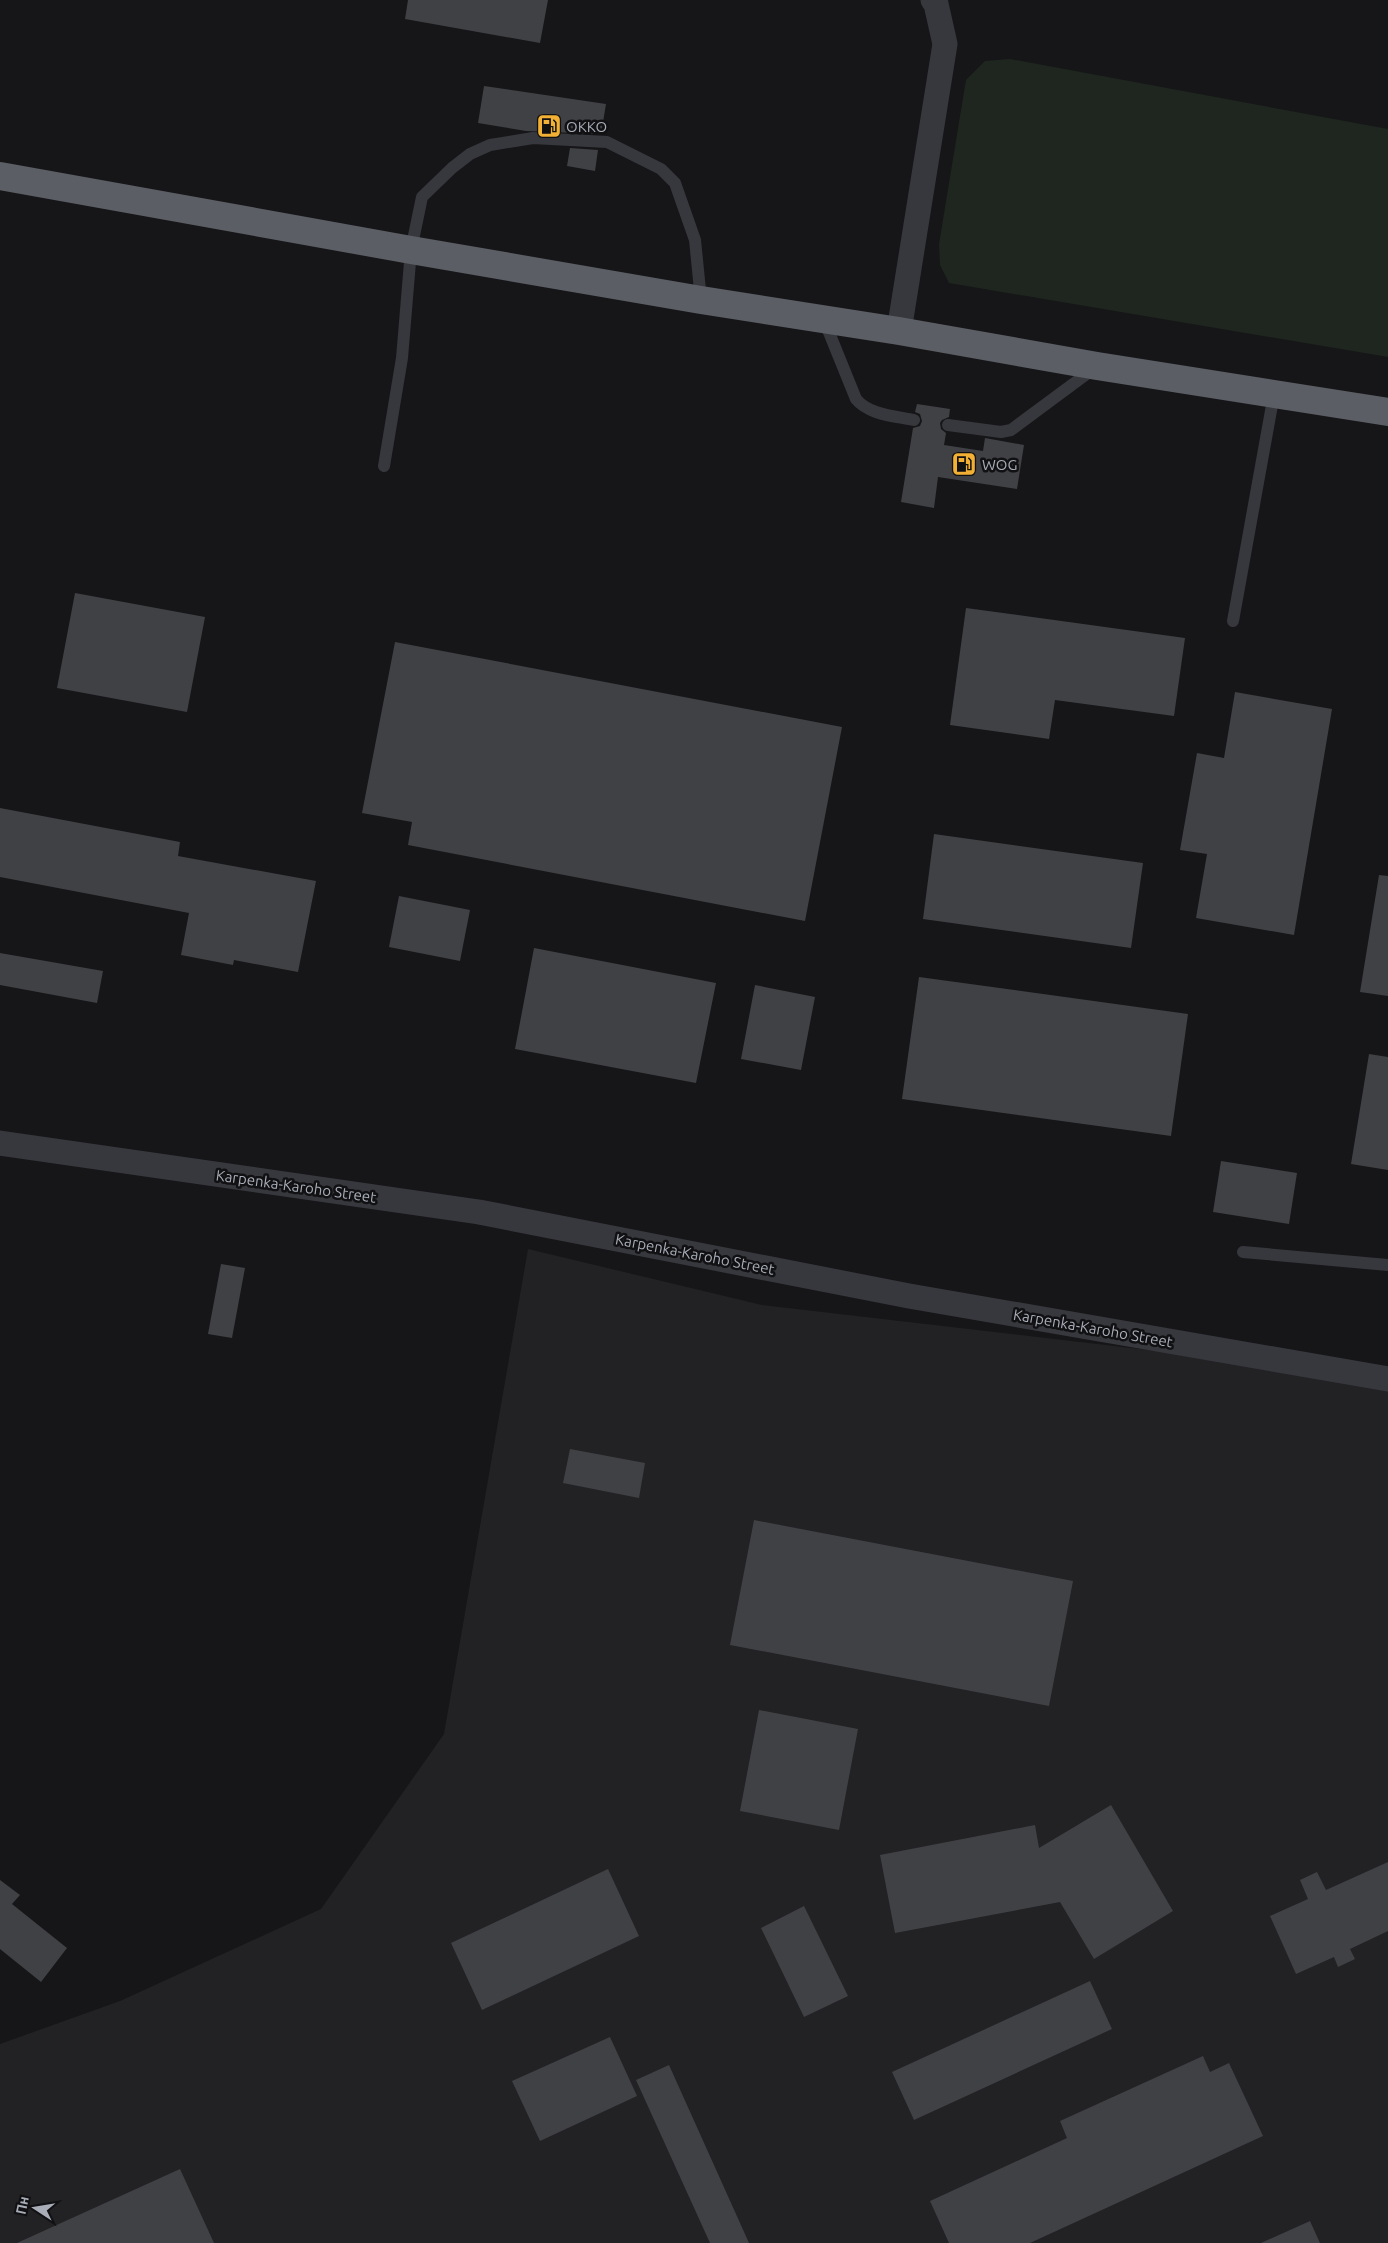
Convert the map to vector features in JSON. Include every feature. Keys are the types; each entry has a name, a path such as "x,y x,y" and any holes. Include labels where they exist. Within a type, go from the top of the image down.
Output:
{"highway":[{"path":"0,176 701,300 1388,412"}],"street":[{"path":"899,331 945,44 934,0"},
{"name":"Karpenka-Karoho Street","path":"0,1143 479,1212 908,1296 1388,1379"}],"lane":[{"path":"384,466 402,358 411,250 422,197 452,168 470,154 490,145 533,138 607,142 661,169 675,182 695,240 701,300"},
{"path":"824,320 856,399 862,406 871,411 914,420"},
{"path":"948,425 1001,432 1011,430 1097,366"},
{"path":"1234,620 1274,394"},
{"path":"1243,1252 1388,1266"}],"shaded area":[{"path":"1010,59 1388,129 1388,357 949,283 940,265 939,244 966,80 985,61"},
{"path":"528,1249 762,1305 1388,1378 1388,2243 0,2243 0,2044 120,2001 321,1909 444,1734"}],"building":[{"path":"408,0 548,0 540,43 405,19"},
{"name":"OKKO","path":"484,86 606,104 601,134 526,131 478,123"},
{"path":"570,148 598,150 595,171 567,166"},
{"name":"WOG","path":"917,404 950,409 949,417 940,423 941,429 946,433 944,445 983,451 985,438 1024,445 1017,489 938,477 934,508 901,502 913,428 920,426 922,421 920,414 915,412"},
{"path":"75,593 205,617 187,712 57,688"},
{"path":"966,608 1185,638 1174,716 1055,700 1049,739 950,725"},
{"path":"395,642 842,727 805,921 408,845 412,822 362,813"},
{"path":"1235,692 1332,709 1294,935 1196,918 1207,854 1180,850 1197,753 1224,758"},
{"path":"0,808 180,842 178,856 316,881 298,972 234,960 233,965 181,955 189,913 0,877"},
{"path":"934,834 1143,863 1131,948 923,919"},
{"path":"1379,875 1388,876 1388,996 1360,992"},
{"path":"399,896 470,910 460,961 389,947"},
{"path":"534,948 716,983 696,1083 515,1049"},
{"path":"0,953 103,971 97,1003 0,985"},
{"path":"919,977 1188,1014 1171,1136 902,1099"},
{"path":"755,985 815,997 801,1070 741,1059"},
{"path":"1369,1054 1388,1057 1388,1170 1351,1164"},
{"path":"1221,1161 1297,1173 1289,1224 1213,1212"},
{"path":"221,1264 245,1268 232,1338 208,1334"},
{"path":"570,1449 645,1463 639,1498 563,1483"},
{"path":"754,1520 1073,1581 1049,1706 730,1645"},
{"path":"759,1710 858,1729 839,1830 740,1811"},
{"path":"1111,1805 1173,1911 1094,1959 1060,1902 895,1933 880,1855 1035,1825 1039,1848"},
{"path":"1388,1862 1388,1931 1350,1949 1355,1959 1338,1967 1334,1957 1296,1974 1270,1916 1308,1899 1300,1880 1317,1872 1326,1890"},
{"path":"608,1869 639,1936 482,2010 451,1943"},
{"path":"0,1880 20,1895 12,1904 67,1948 41,1982 0,1949"},
{"path":"804,1906 848,1996 804,2017 761,1928"},
{"path":"1090,1981 1112,2029 914,2120 892,2072"},
{"path":"610,2037 637,2096 540,2141 512,2081"},
{"path":"1203,2056 1210,2072 1229,2063 1263,2136 1030,2243 949,2243 930,2201 1067,2138 1060,2121"},
{"path":"669,2065 749,2243 710,2243 636,2080"},
{"path":"180,2169 214,2243 17,2243"},
{"path":"1310,2221 1320,2243 1261,2243"}],"place":[{"name":"OKKO","path":"549,126"},
{"name":"WOG","path":"964,464"}]}
